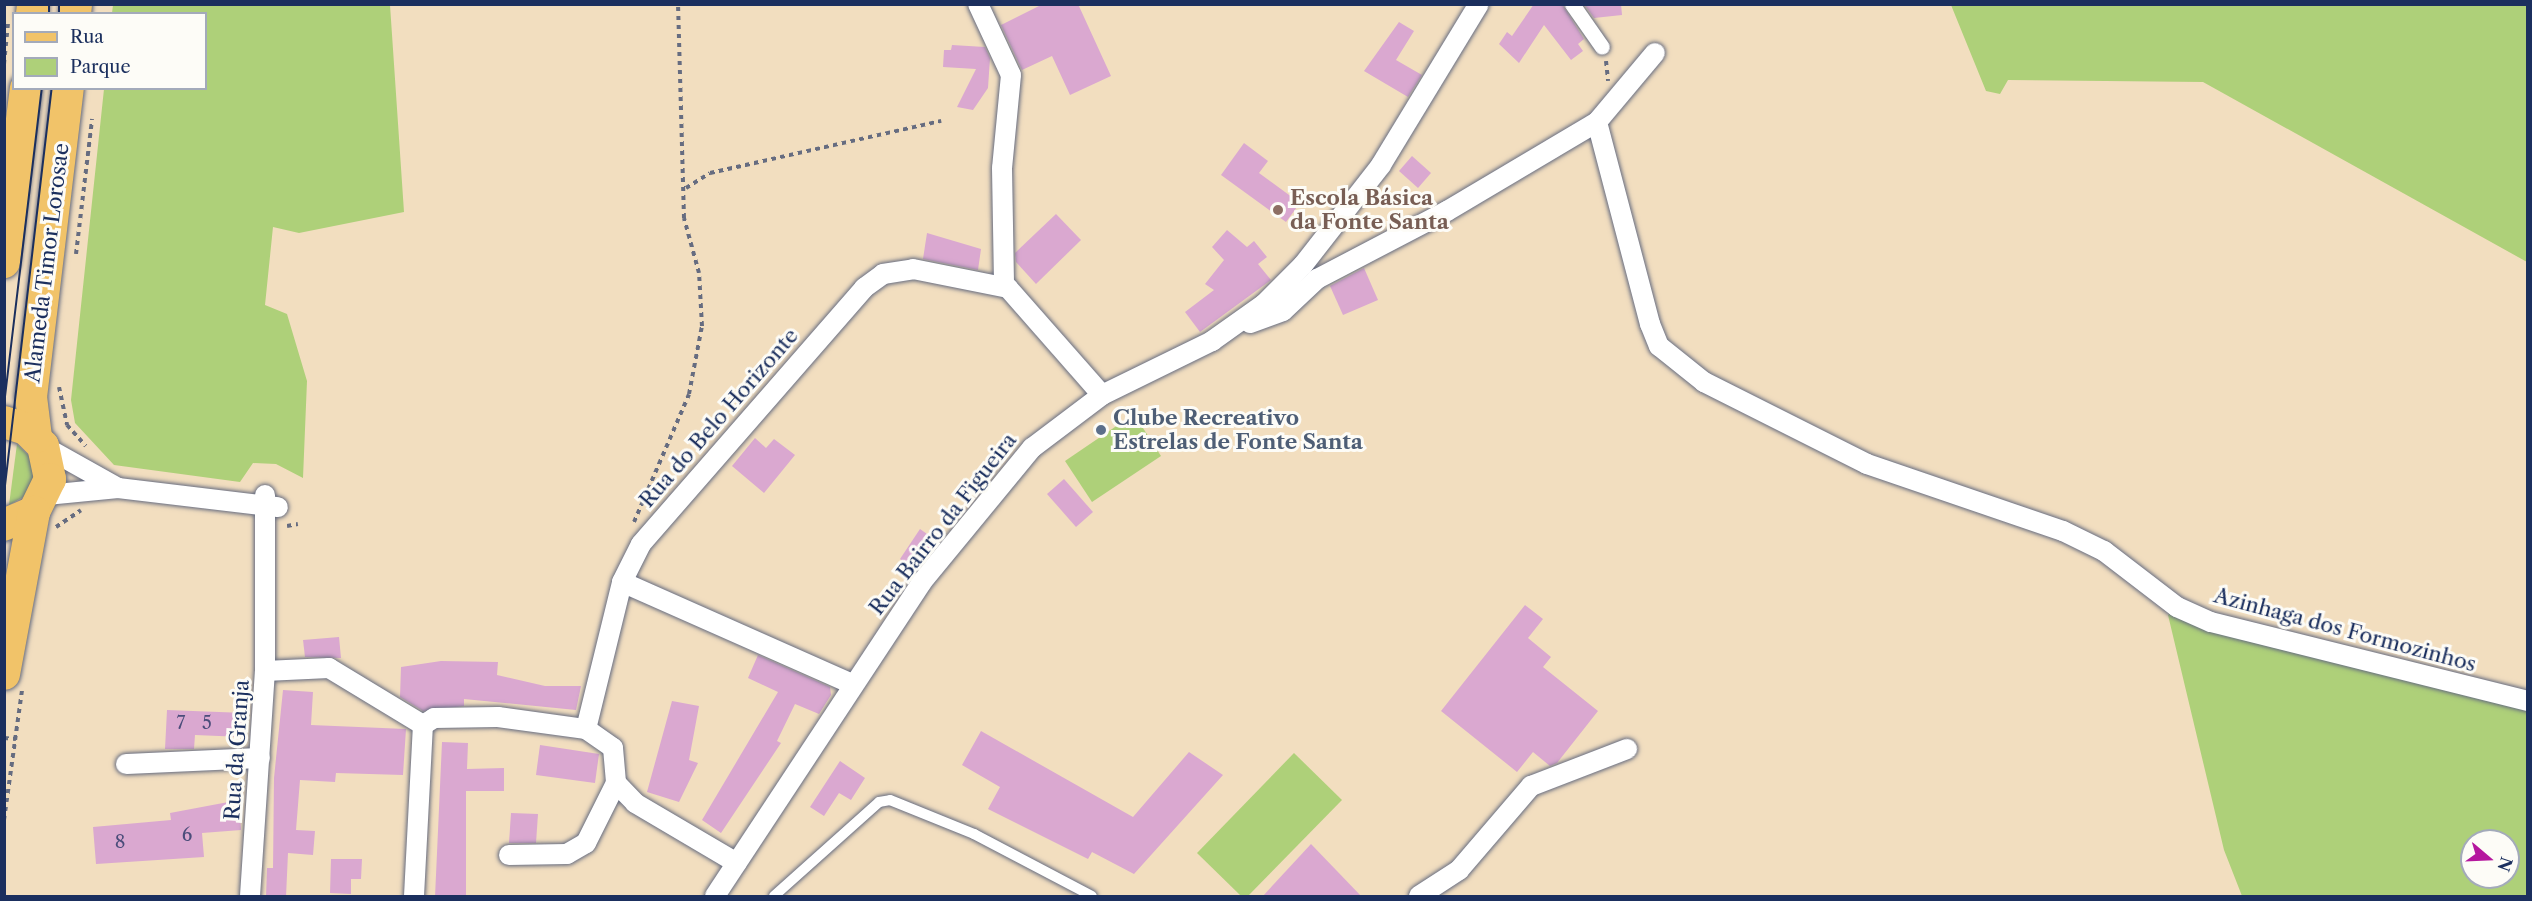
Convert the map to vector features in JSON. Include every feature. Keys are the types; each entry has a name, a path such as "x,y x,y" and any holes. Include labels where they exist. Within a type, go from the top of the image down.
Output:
{"main road":[{"name":"Alameda Timor Lorosae","path":"4,262 26,90"},
{"name":"Alameda Timor Lorosae","path":"40,504 50,470 39,442 31,397 68,90"},
{"path":"4,422 39,442"},
{"path":"4,525 40,504"},
{"path":"4,674 40,504"}],"street":[{"path":"978,4 1011,75 1002,168 1004,286 1102,395"},
{"path":"1572,4 1602,47"},
{"name":"Rua Bairro da Figueira","path":"716,897 852,684 921,583 1032,448 1102,395 1227,331 1264,304 1348,210 1481,7"},
{"path":"1227,331 1283,311 1317,279 1448,211 1597,122 1655,53"},
{"name":"Azinhaga dos Formozinhos","path":"1597,122 1650,324 1659,346 1704,382 1867,464 2063,531 2104,551 2177,607 2211,622 2528,701"},
{"name":"Rua do Belo Horizonte","path":"586,729 622,582 645,538 875,279 913,269 1004,286"},
{"path":"39,442 118,488"},
{"path":"40,504 118,488 269,502 266,671"},
{"path":"622,582 852,684"},
{"name":"Rua da Granja","path":"250,897 266,671 329,668 423,725"},
{"path":"414,897 423,725 449,715 586,729 613,748 616,783 580,849 509,855"},
{"path":"1419,897 1459,870 1531,786 1627,749"},
{"path":"126,764 260,758"},
{"path":"616,783 635,803 737,864"}],"lane":[{"path":"774,897 879,802 890,800 974,834 1092,897"}],"path":[{"path":"633,526 698,365 704,301 687,242 678,4"},
{"path":"4,64 12,43"},
{"path":"74,268 93,110"},
{"path":"686,188 710,173 941,121"},
{"path":"61,373 67,425 89,452"},
{"path":"4,738 16,740"}],"green space":[{"path":"113,5 390,5 404,212 299,233 273,227 265,305 287,314 307,381 303,478 276,464 253,463 240,482 114,465 75,423 71,400 104,90 207,90 207,12 112,12"},
{"path":"1951,5 2527,5 2527,262 2203,82 2008,80 2000,94 1986,91"},
{"path":"1134,414 1161,456 1092,502 1065,461"},
{"path":"17,444 30,457 34,480 25,496 9,505"},
{"path":"2177,607 2527,701 2527,896 2242,896 2224,850 2168,615"},
{"path":"1294,753 1342,800 1248,896 1241,896 1197,853"}],"building":[{"path":"1043,4 1078,4 1111,76 1070,95 1052,56 1022,70 1001,25"},
{"path":"1534,4 1562,4 1584,39 1578,44 1583,51 1571,60 1544,25 1519,63 1499,44 1507,32 1512,36"},
{"path":"1584,4 1621,4 1622,15 1594,18"},
{"path":"1399,22 1414,31 1396,60 1422,75 1408,97 1364,71"},
{"path":"952,45 985,47 990,58 988,88 973,110 957,107 976,69 943,67 944,50 951,50"},
{"path":"1244,143 1268,161 1259,173 1300,203 1286,222 1221,175"},
{"path":"1412,156 1431,173 1418,188 1399,171"},
{"path":"1056,214 1081,240 1036,284 1016,262 1015,253"},
{"path":"1227,230 1247,247 1254,241 1267,257 1258,264 1271,280 1200,332 1185,312 1214,290 1205,284 1224,260 1212,247"},
{"path":"927,233 981,249 978,270 923,259"},
{"path":"1364,268 1378,300 1343,315 1330,286"},
{"path":"755,438 766,448 774,439 795,455 764,493 732,466"},
{"path":"1064,479 1093,512 1076,527 1047,494"},
{"path":"920,529 937,541 916,570 900,559"},
{"path":"1525,605 1543,619 1528,638 1551,657 1543,667 1598,711 1557,763 1550,766 1533,752 1517,772 1441,711"},
{"path":"339,637 341,658 305,657 303,640"},
{"path":"758,655 830,687 831,695 819,714 795,704 777,741 781,743 721,833 702,820 778,692 748,678"},
{"path":"441,661 498,662 497,675 545,686 581,686 576,710 464,699 464,706 423,711 400,697 401,667"},
{"path":"283,690 313,692 311,725 406,729 403,775 336,773 335,782 300,780 296,830 315,831 313,855 288,853 286,897 266,897 267,868 273,868 274,778"},
{"path":"672,701 699,706 689,760 698,763 679,802 647,792"},
{"path":"167,710 245,713 243,737 195,735 194,749 165,749"},
{"path":"981,731 1133,817 1189,752 1223,775 1134,874 1092,852 1088,859 988,809 1000,787 962,765"},
{"path":"442,742 468,743 467,769 504,768 504,791 466,791 466,897 435,897"},
{"path":"540,745 599,754 595,783 536,775"},
{"path":"840,761 865,778 851,800 839,793 824,816 810,807"},
{"path":"239,800 241,830 202,833 204,857 96,864 93,827 171,820 170,813"},
{"path":"511,813 538,814 536,843 509,843"},
{"path":"1311,844 1362,897 1262,897"},
{"path":"331,859 362,859 361,879 351,879 351,894 330,893"}],"tram line":[{"path":"49,4 49,12"},
{"path":"59,4 59,12"},
{"path":"4,405 42,90"},
{"path":"4,494 52,90"}],"place":[{"name":"Escola Básica da Fonte Santa","path":"1278,210"},
{"name":"Clube Recreativo Estrelas de Fonte Santa","path":"1101,430"}]}
